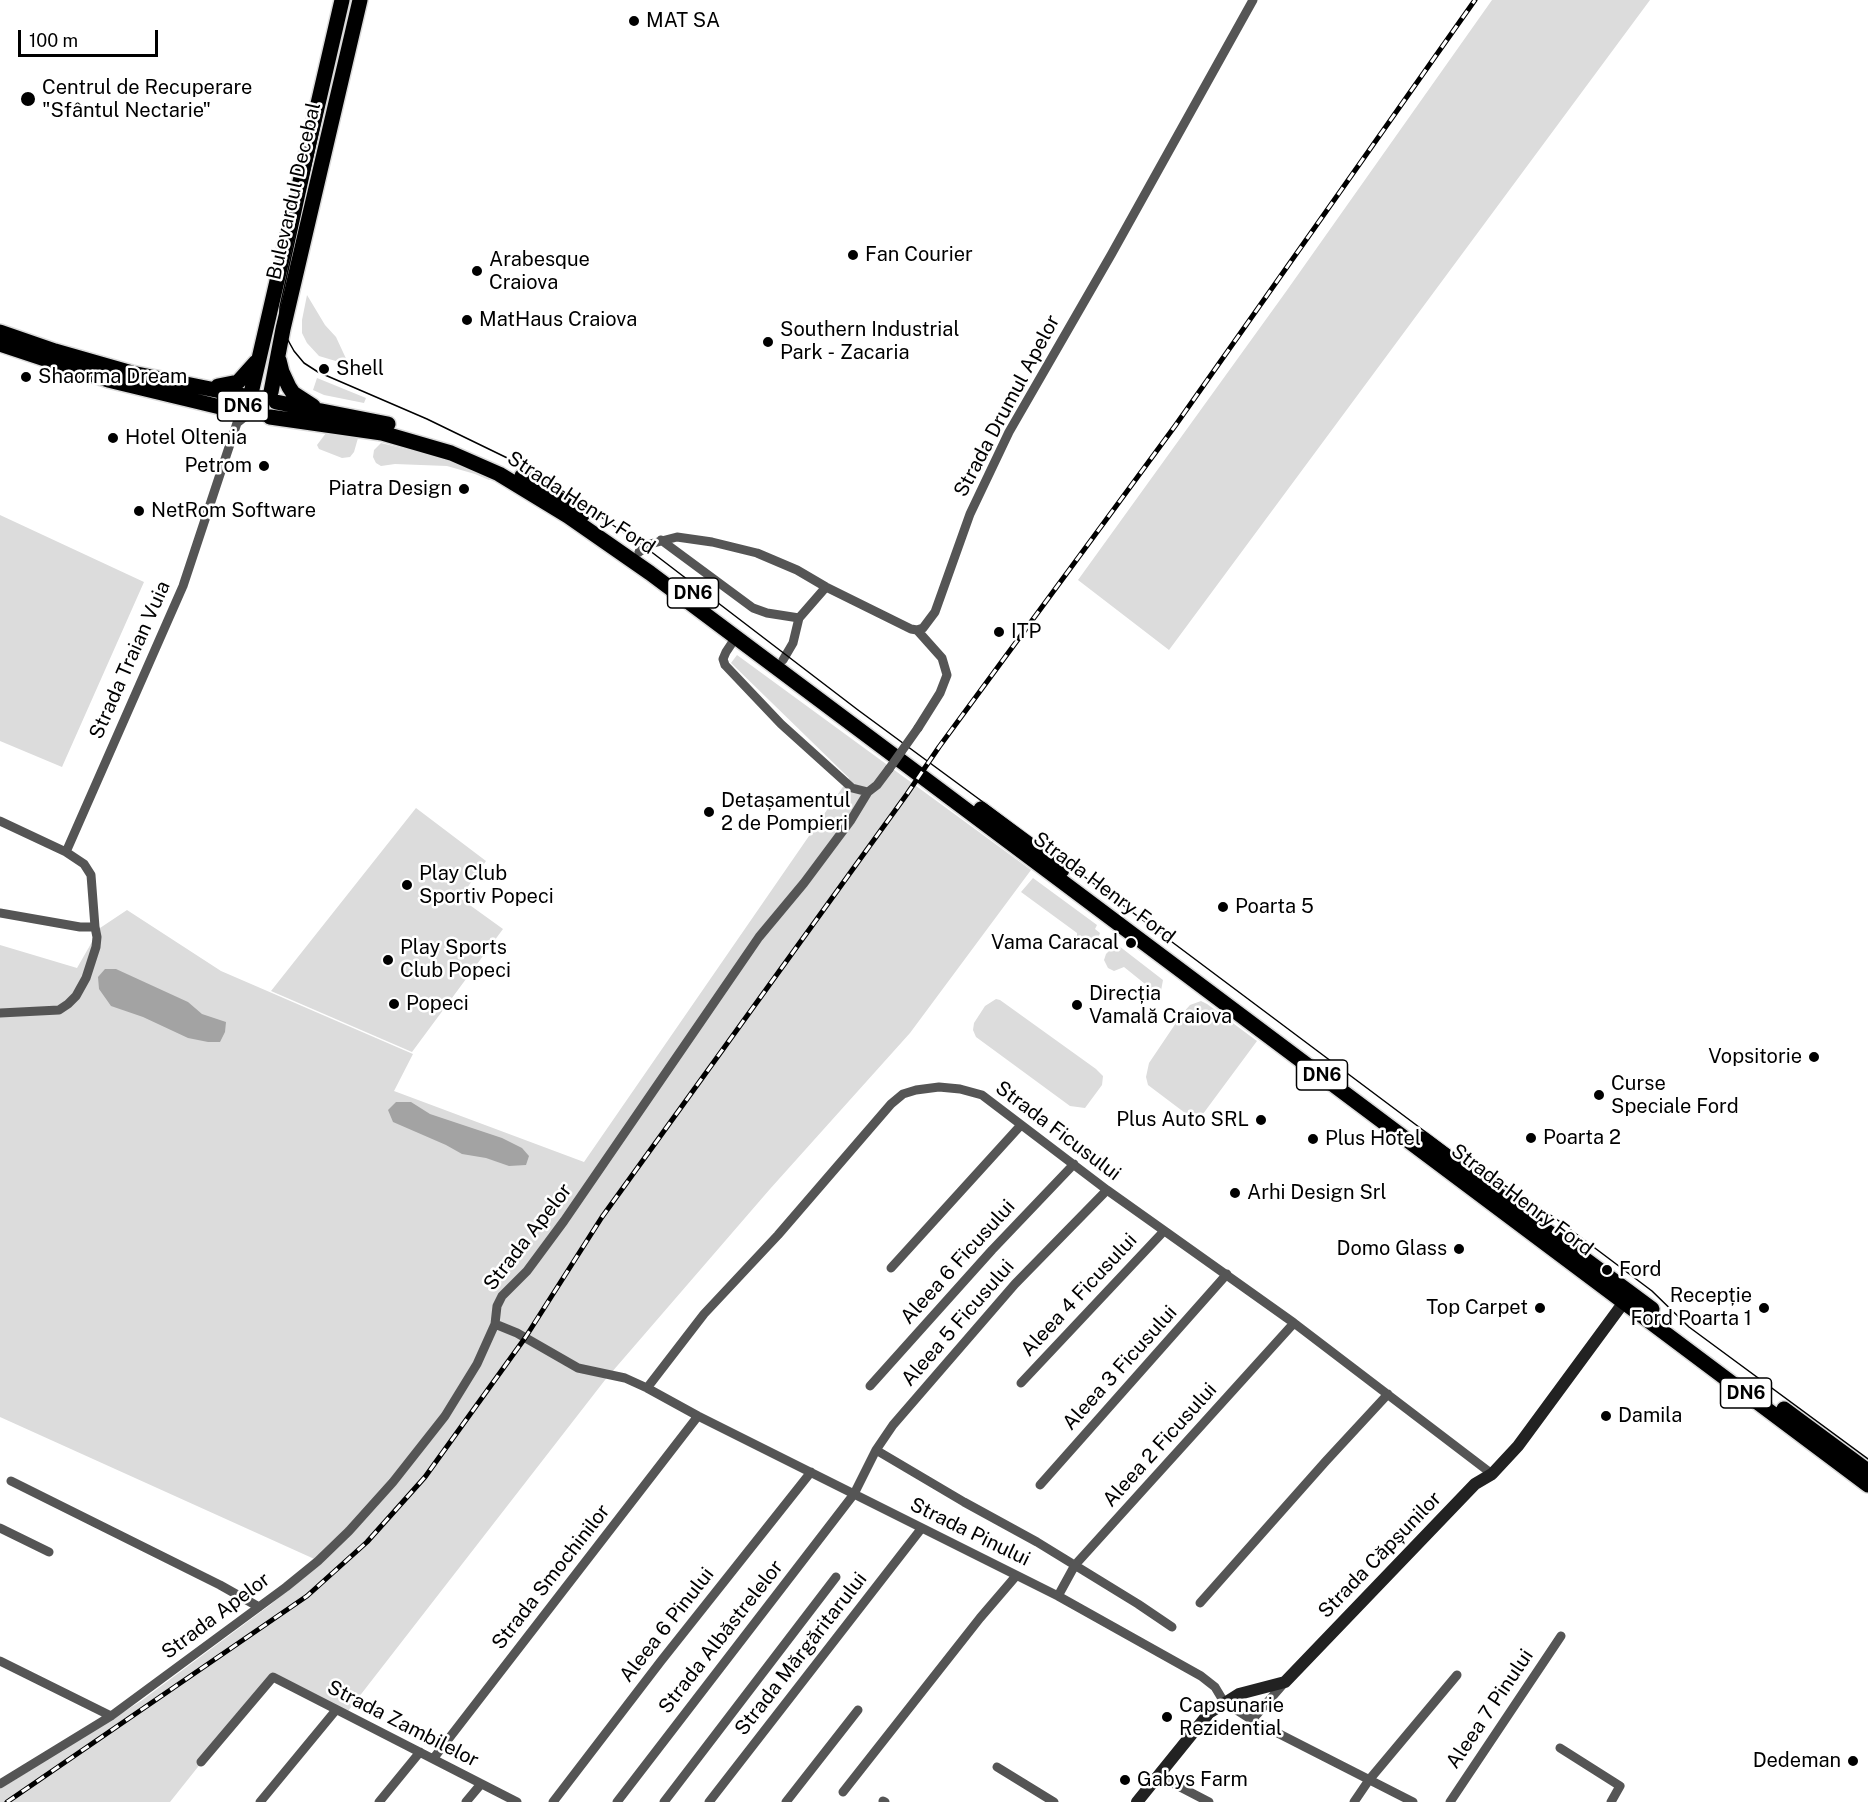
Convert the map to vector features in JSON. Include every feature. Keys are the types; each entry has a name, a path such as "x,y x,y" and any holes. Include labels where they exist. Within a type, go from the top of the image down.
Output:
{"main road":[{"name":"Bulevardul Decebal","path":"249,392 342,0"},
{"name":"Bulevardul Decebal","path":"272,404 278,352 360,0"},
{"name":"DN6","path":"0,332 55,351 132,373 190,385 249,392 262,388 272,404 257,420 246,414 108,380 0,344"},
{"path":"278,352 284,377 293,393 324,411"},
{"path":"190,385 225,386 238,382 258,360"},
{"name":"DN6","path":"246,414 243,401 249,392"},
{"name":"Strada Henry Ford","path":"272,404 324,411 400,427 456,445 492,460 546,490 639,552 1226,994 1868,1471"},
{"name":"Strada Henry Ford","path":"272,404 451,453 482,466 568,516 632,559 1868,1485"}],"street":[{"name":"Strada Drumul Apelor","path":"917,630 923,628 935,612 970,514 1009,432 1253,0"},
{"name":"Strada Traian Vuia","path":"66,852 187,575 237,423 246,414"},
{"path":"639,552 645,546 677,537 693,538 757,553 797,570 826,587 917,630"},
{"path":"661,540 753,608 767,613 799,618"},
{"path":"783,660 793,643 799,618 826,587"},
{"name":"Strada Apelor","path":"0,1784 111,1716 318,1562 350,1531 393,1482 445,1416 477,1364 495,1324 497,1306 502,1296 527,1271 570,1213 737,968 851,820 868,792 889,769 940,693 947,675 942,658 917,630"},
{"path":"736,638 723,659 725,665 781,724 852,788 868,792"},
{"path":"0,821 66,852 84,864 91,875 97,937 86,978 76,996 68,1004 59,1010 0,1013"},
{"path":"0,913 80,927 95,927"},
{"name":"Strada Ficusului","path":"647,1388 704,1314 778,1234 891,1104 903,1094 939,1087 960,1089 982,1095 1107,1190 1294,1323 1492,1474"},
{"path":"891,1268 1021,1125"},
{"name":"Aleea 6 Ficusului","path":"870,1386 992,1250 1074,1164"},
{"name":"Aleea 5 Ficusului","path":"854,1494 876,1450 906,1409 1015,1284 1107,1190"},
{"name":"Aleea 4 Ficusului","path":"1021,1383 1164,1231"},
{"name":"Aleea 3 Ficusului","path":"1040,1485 1227,1274"},
{"name":"Strada Căpșunilor","path":"1285,1682 1475,1484 1492,1474 1518,1446 1624,1302"},
{"name":"Aleea 2 Ficusului","path":"1058,1596 1075,1565 1294,1323"},
{"name":"Strada Pinului","path":"495,1324 517,1333 578,1368 625,1378 647,1388 921,1529 1058,1596 1201,1676 1215,1687 1224,1702 1252,1720 1413,1802"},
{"path":"1200,1603 1388,1394"},
{"name":"Strada Smochinilor","path":"433,1759 698,1416"},
{"path":"876,1450 1075,1565 1172,1628"},
{"name":"Aleea 6 Pinului","path":"553,1802 811,1472"},
{"path":"11,1481 220,1585 259,1607"},
{"name":"Strada Albăstrelelor","path":"617,1802 854,1494"},
{"path":"0,1528 49,1552"},
{"name":"Strada Mărgăritarului","path":"709,1802 921,1529"},
{"path":"843,1792 980,1618 1016,1576"},
{"path":"664,1802 836,1577"},
{"name":"Aleea 7 Pinului","path":"1450,1802 1561,1636"},
{"path":"0,1661 111,1716"},
{"path":"1354,1802 1369,1780 1457,1675"},
{"name":"Strada Zambilelor","path":"201,1762 273,1677 517,1802"},
{"path":"1137,1802 1209,1713 1239,1694 1285,1682"},
{"path":"1252,1720 1285,1682"},
{"path":"260,1802 336,1710"},
{"path":"786,1802 858,1710"},
{"path":"1560,1748 1620,1786 1611,1802"},
{"path":"379,1802 420,1752"},
{"path":"997,1767 1054,1802"},
{"path":"1159,1776 1209,1802"},
{"path":"466,1802 481,1784"}],"shaded area":[{"path":"1492,0 1650,0 1169,650 1078,580"},
{"path":"307,295 325,325 336,337 349,365 319,356 307,343 302,333 302,320"},
{"path":"317,378 366,398 364,403 324,395 313,390"},
{"path":"326,433 358,438 350,457 342,458 319,449 317,445"},
{"path":"381,443 451,460 492,477 489,480 447,466 395,464 381,466 373,457 374,450"},
{"path":"0,515 144,582 62,767 0,741"},
{"path":"737,655 1031,870 910,1033 770,1189 605,1380 348,1711 268,1679 170,1802 0,1802 0,1789 141,1701 270,1605 321,1562 0,1417 0,945 77,968 100,928 127,910 221,971 413,1054 394,1091 584,1162 849,778 731,663"},
{"name":"Play Sports Club Popeci","path":"416,808 486,861 460,898 503,929 412,1052 271,991"},
{"path":"1033,878 1097,925 1095,929 1100,933 1094,949 1089,951 1079,949 1077,933 1021,892"},
{"path":"1114,946 1119,946 1163,980 1160,996 1124,967 1114,971 1108,968 1104,960 1106,954"},
{"path":"105,969 116,969 188,1002 202,1014 226,1022 225,1032 220,1042 188,1038 143,1017 111,1006 99,989 98,977"},
{"path":"996,999 1103,1076 1102,1085 1085,1108 1070,1106 976,1037 973,1030 974,1023 985,1006"},
{"path":"1201,1001 1257,1041 1197,1122 1148,1085 1146,1077 1149,1063 1182,1014 1190,1005"},
{"path":"396,1102 411,1102 430,1114 502,1138 522,1148 529,1156 526,1165 509,1166 486,1158 462,1154 393,1122 388,1110"}],"tram line":[{"path":"347,0 280,307 284,333 304,363 318,372 427,419 532,470 645,547 858,710 1475,1169 1525,1197 1559,1221 1652,1291 1689,1327 1868,1459"}],"railway":[{"path":"7,1802 307,1596 367,1542 425,1477 525,1338 602,1217 939,747 1175,426 1475,0"}],"place":[{"name":"MAT SA","path":"634,21"},
{"name":"Centrul de Recuperare \"Sfântul Nectarie\"","path":"28,99"},
{"name":"Fan Courier","path":"853,255"},
{"name":"Arabesque Craiova","path":"477,271"},
{"name":"MatHaus Craiova","path":"467,320"},
{"name":"Southern Industrial Park - Zacaria","path":"768,342"},
{"name":"Shell","path":"324,369"},
{"name":"Shaorma Dream","path":"26,377"},
{"name":"Hotel Oltenia","path":"113,438"},
{"name":"Petrom","path":"264,466"},
{"name":"Piatra Design","path":"464,489"},
{"name":"NetRom Software","path":"139,511"},
{"name":"ITP","path":"999,632"},
{"name":"Detașamentul 2 de Pompieri","path":"709,812"},
{"name":"Play Club Sportiv Popeci","path":"407,885"},
{"name":"Poarta 5","path":"1223,907"},
{"name":"Vama Caracal","path":"1131,943"},
{"name":"Play Sports Club Popeci","path":"388,960"},
{"name":"Popeci","path":"394,1004"},
{"name":"Direcția Vamală Craiova","path":"1077,1005"},
{"name":"Vopsitorie","path":"1814,1057"},
{"name":"Curse Speciale Ford","path":"1599,1095"},
{"name":"Plus Auto SRL","path":"1261,1120"},
{"name":"Poarta 2","path":"1531,1138"},
{"name":"Plus Hotel","path":"1313,1139"},
{"name":"Arhi Design Srl","path":"1235,1193"},
{"name":"Domo Glass","path":"1459,1249"},
{"name":"Ford","path":"1607,1270"},
{"name":"Top Carpet","path":"1540,1308"},
{"name":"Recepție Ford Poarta 1","path":"1764,1308"},
{"name":"Damila","path":"1606,1416"},
{"name":"Capsunarie Rezidential","path":"1167,1717"},
{"name":"Dedeman","path":"1853,1761"},
{"name":"Gabys Farm","path":"1125,1780"}]}
